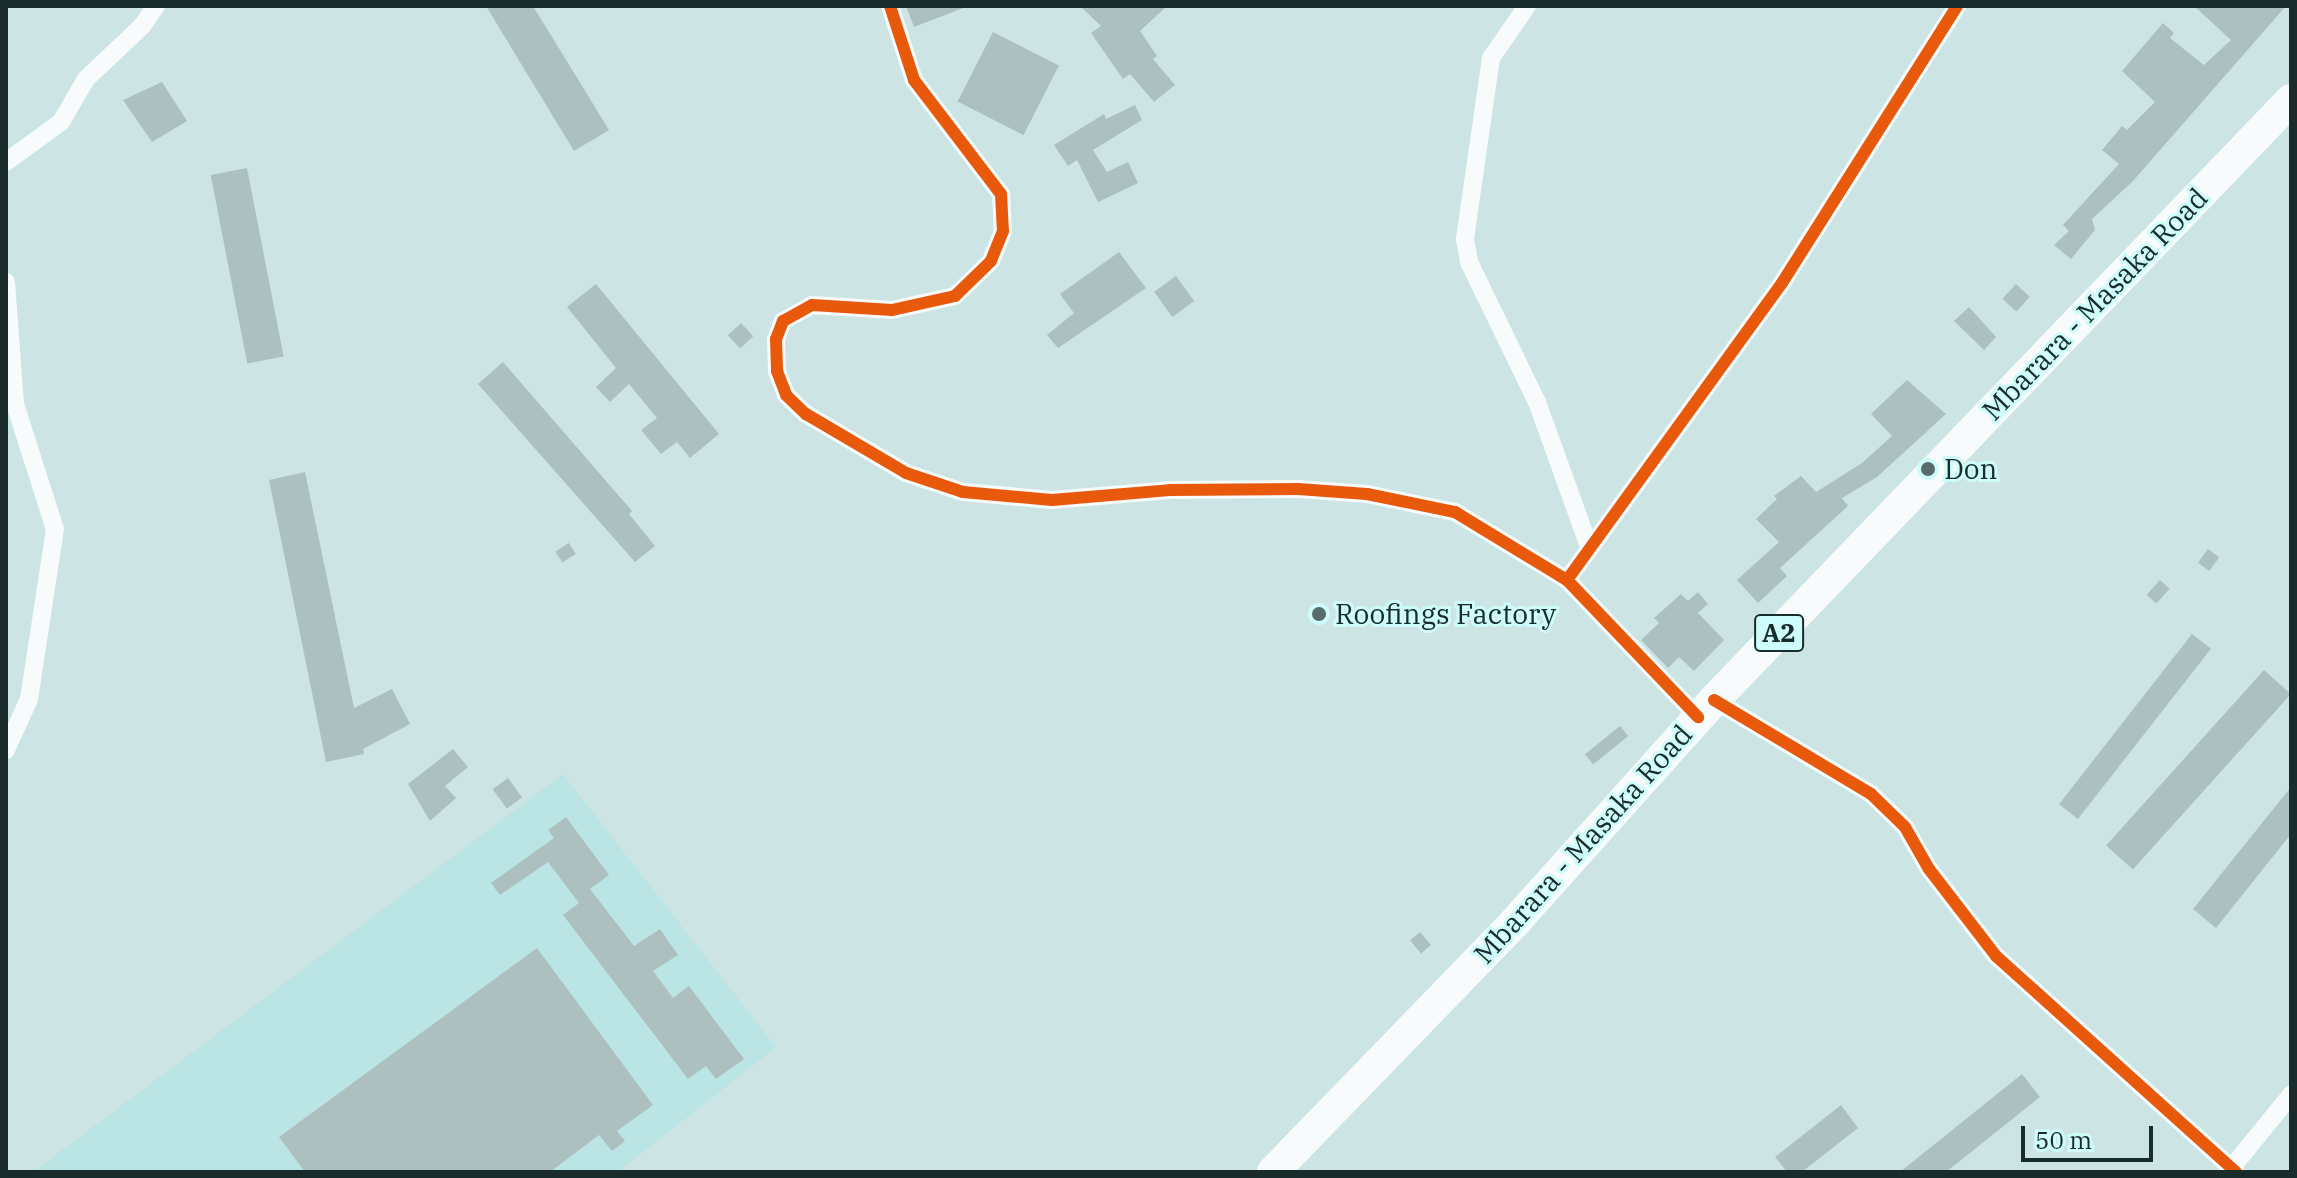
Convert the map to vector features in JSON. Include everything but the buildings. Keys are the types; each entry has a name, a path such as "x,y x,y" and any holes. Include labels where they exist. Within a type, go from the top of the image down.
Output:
{"highway":[{"name":"Mbarara - Masaka Road","path":"1273,1172 1515,922 1706,709 2291,100"}],"street":[{"path":"6,162 61,122 86,79 142,26 156,6"},
{"path":"890,6 914,80 1001,194 1003,231 991,261 955,296 892,310 812,305 783,321 776,339 777,371 786,395 806,414 906,473 963,492 1052,500 1170,490 1367,494 1455,512 1567,580 1706,709 1871,794 1905,827 1929,869 1996,956 2235,1169 2291,1095"},
{"path":"1527,6 1491,58 1465,239 1469,262 1537,402 1590,549"},
{"path":"1567,580 1782,283 1957,6"},
{"path":"6,282 10,391 55,529 29,699 6,750"}],"shaded area":[{"path":"563,774 776,1047 618,1172 33,1172"}],"cycle path":[{"path":"890,6 914,80 1001,194 1003,231 991,261 955,296 892,310 812,305 783,321 776,339 777,371 786,395 806,414 906,473 963,492 1052,500 1170,490 1298,489 1367,494 1455,512 1567,580 1698,717"},
{"path":"1567,580 1782,283 1957,6"},
{"path":"1714,700 1871,794 1905,827 1929,869 1996,956 2236,1172"}],"place":[{"name":"Don","path":"1928,469"},
{"name":"Roofings Factory","path":"1319,614"}]}
